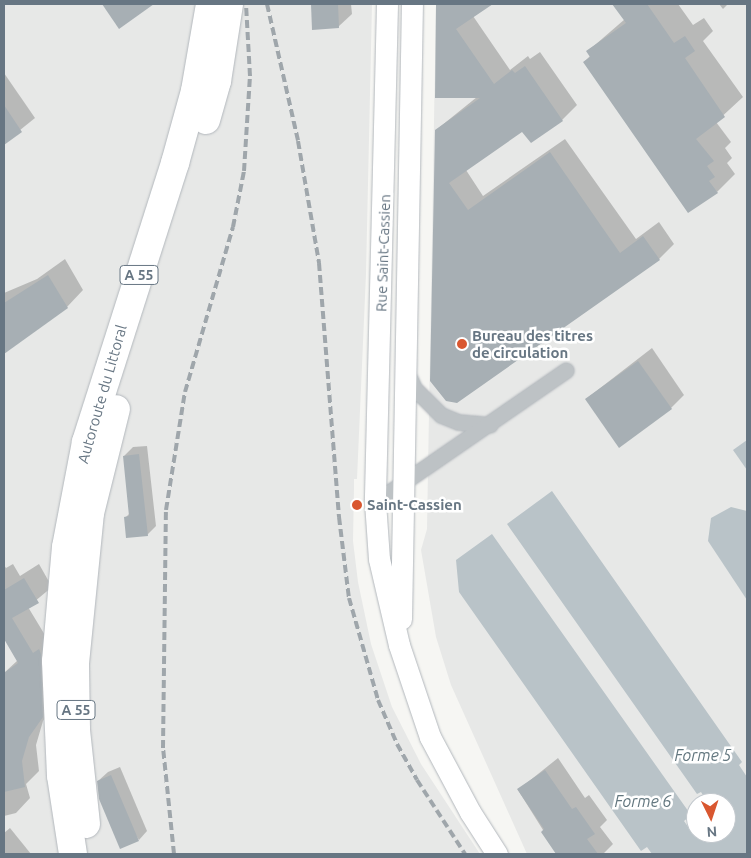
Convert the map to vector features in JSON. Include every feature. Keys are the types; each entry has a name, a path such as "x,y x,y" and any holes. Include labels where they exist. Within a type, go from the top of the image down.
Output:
{"highway":[{"name":"Autoroute du Littoral","path":"73,854 60,776 56,661 66,547 86,442 175,163 195,91 210,4"},
{"name":"Autoroute du Littoral","path":"91,854 76,730 75,663 90,514 123,384 196,160 217,80 229,4"}],"street":[{"name":"Rue Saint-Cassien","path":"387,4 375,502 379,559 399,645"},
{"name":"Rue Saint-Cassien","path":"399,645 404,484 412,4"},
{"path":"406,369 414,388 441,415 458,422 490,425"},
{"path":"375,502 490,425 566,370"},
{"path":"399,645 430,737 470,812 497,854"}],"shaded area":[{"path":"4,4 372,4 366,274 357,479 354,479 353,541 358,582 371,644 392,707 421,764 480,854 4,854"},
{"path":"436,4 747,4 747,781 730,793 686,793 686,834 658,854 527,854 451,685 436,637 421,550 427,529"}],"water":[{"path":"747,440 747,470 733,450"},
{"path":"552,491 742,762 739,765 747,777 747,854 652,854 647,847 641,851 459,592 456,560 492,534 686,808 686,819 684,821 686,824 686,843 736,843 736,793 696,793 507,524"},
{"path":"731,507 747,511 747,600 708,541 711,518"}],"building":[{"path":"102,4 154,4 119,29"},
{"path":"311,4 338,4 339,28 312,30"},
{"path":"436,4 493,4 456,29 494,84 512,70 515,73 525,66 563,121 531,143 522,132 449,183 468,210 550,152 620,253 643,236 660,260 457,403 446,401 430,381 435,130 480,98 435,98"},
{"path":"612,4 647,4 674,43 685,36 695,51 685,58 725,117 696,139 714,161 707,166 715,177 709,181 718,193 688,213 583,62 590,57 586,51 626,23"},
{"path":"4,105 22,132 4,145"},
{"path":"48,275 68,308 4,354 4,303"},
{"path":"638,361 672,409 619,448 585,399"},
{"path":"139,454 148,536 126,538 124,517 129,516 123,456"},
{"path":"24,578 39,603 12,618 33,653 39,649 41,654 43,717 29,737 22,761 25,787 4,792 4,673 18,663 4,639 4,590"},
{"path":"545,770 572,809 576,807 595,834 587,839 598,854 556,854 541,832 544,829 517,789"},
{"path":"111,775 139,841 120,849 99,799 97,781"}],"railway":[{"path":"174,854 163,748 166,510 185,392 233,227 244,171 250,76 246,4"},
{"path":"267,4 298,141 319,263 339,517 349,598 378,700 397,744 417,780 465,854"}],"place":[{"name":"Bureau des titres de circulation","path":"462,344"},
{"name":"Saint-Cassien","path":"357,505"}],"water label":[{"name":"Forme 5","path":"703,755"},
{"name":"Forme 6","path":"643,801"}]}
